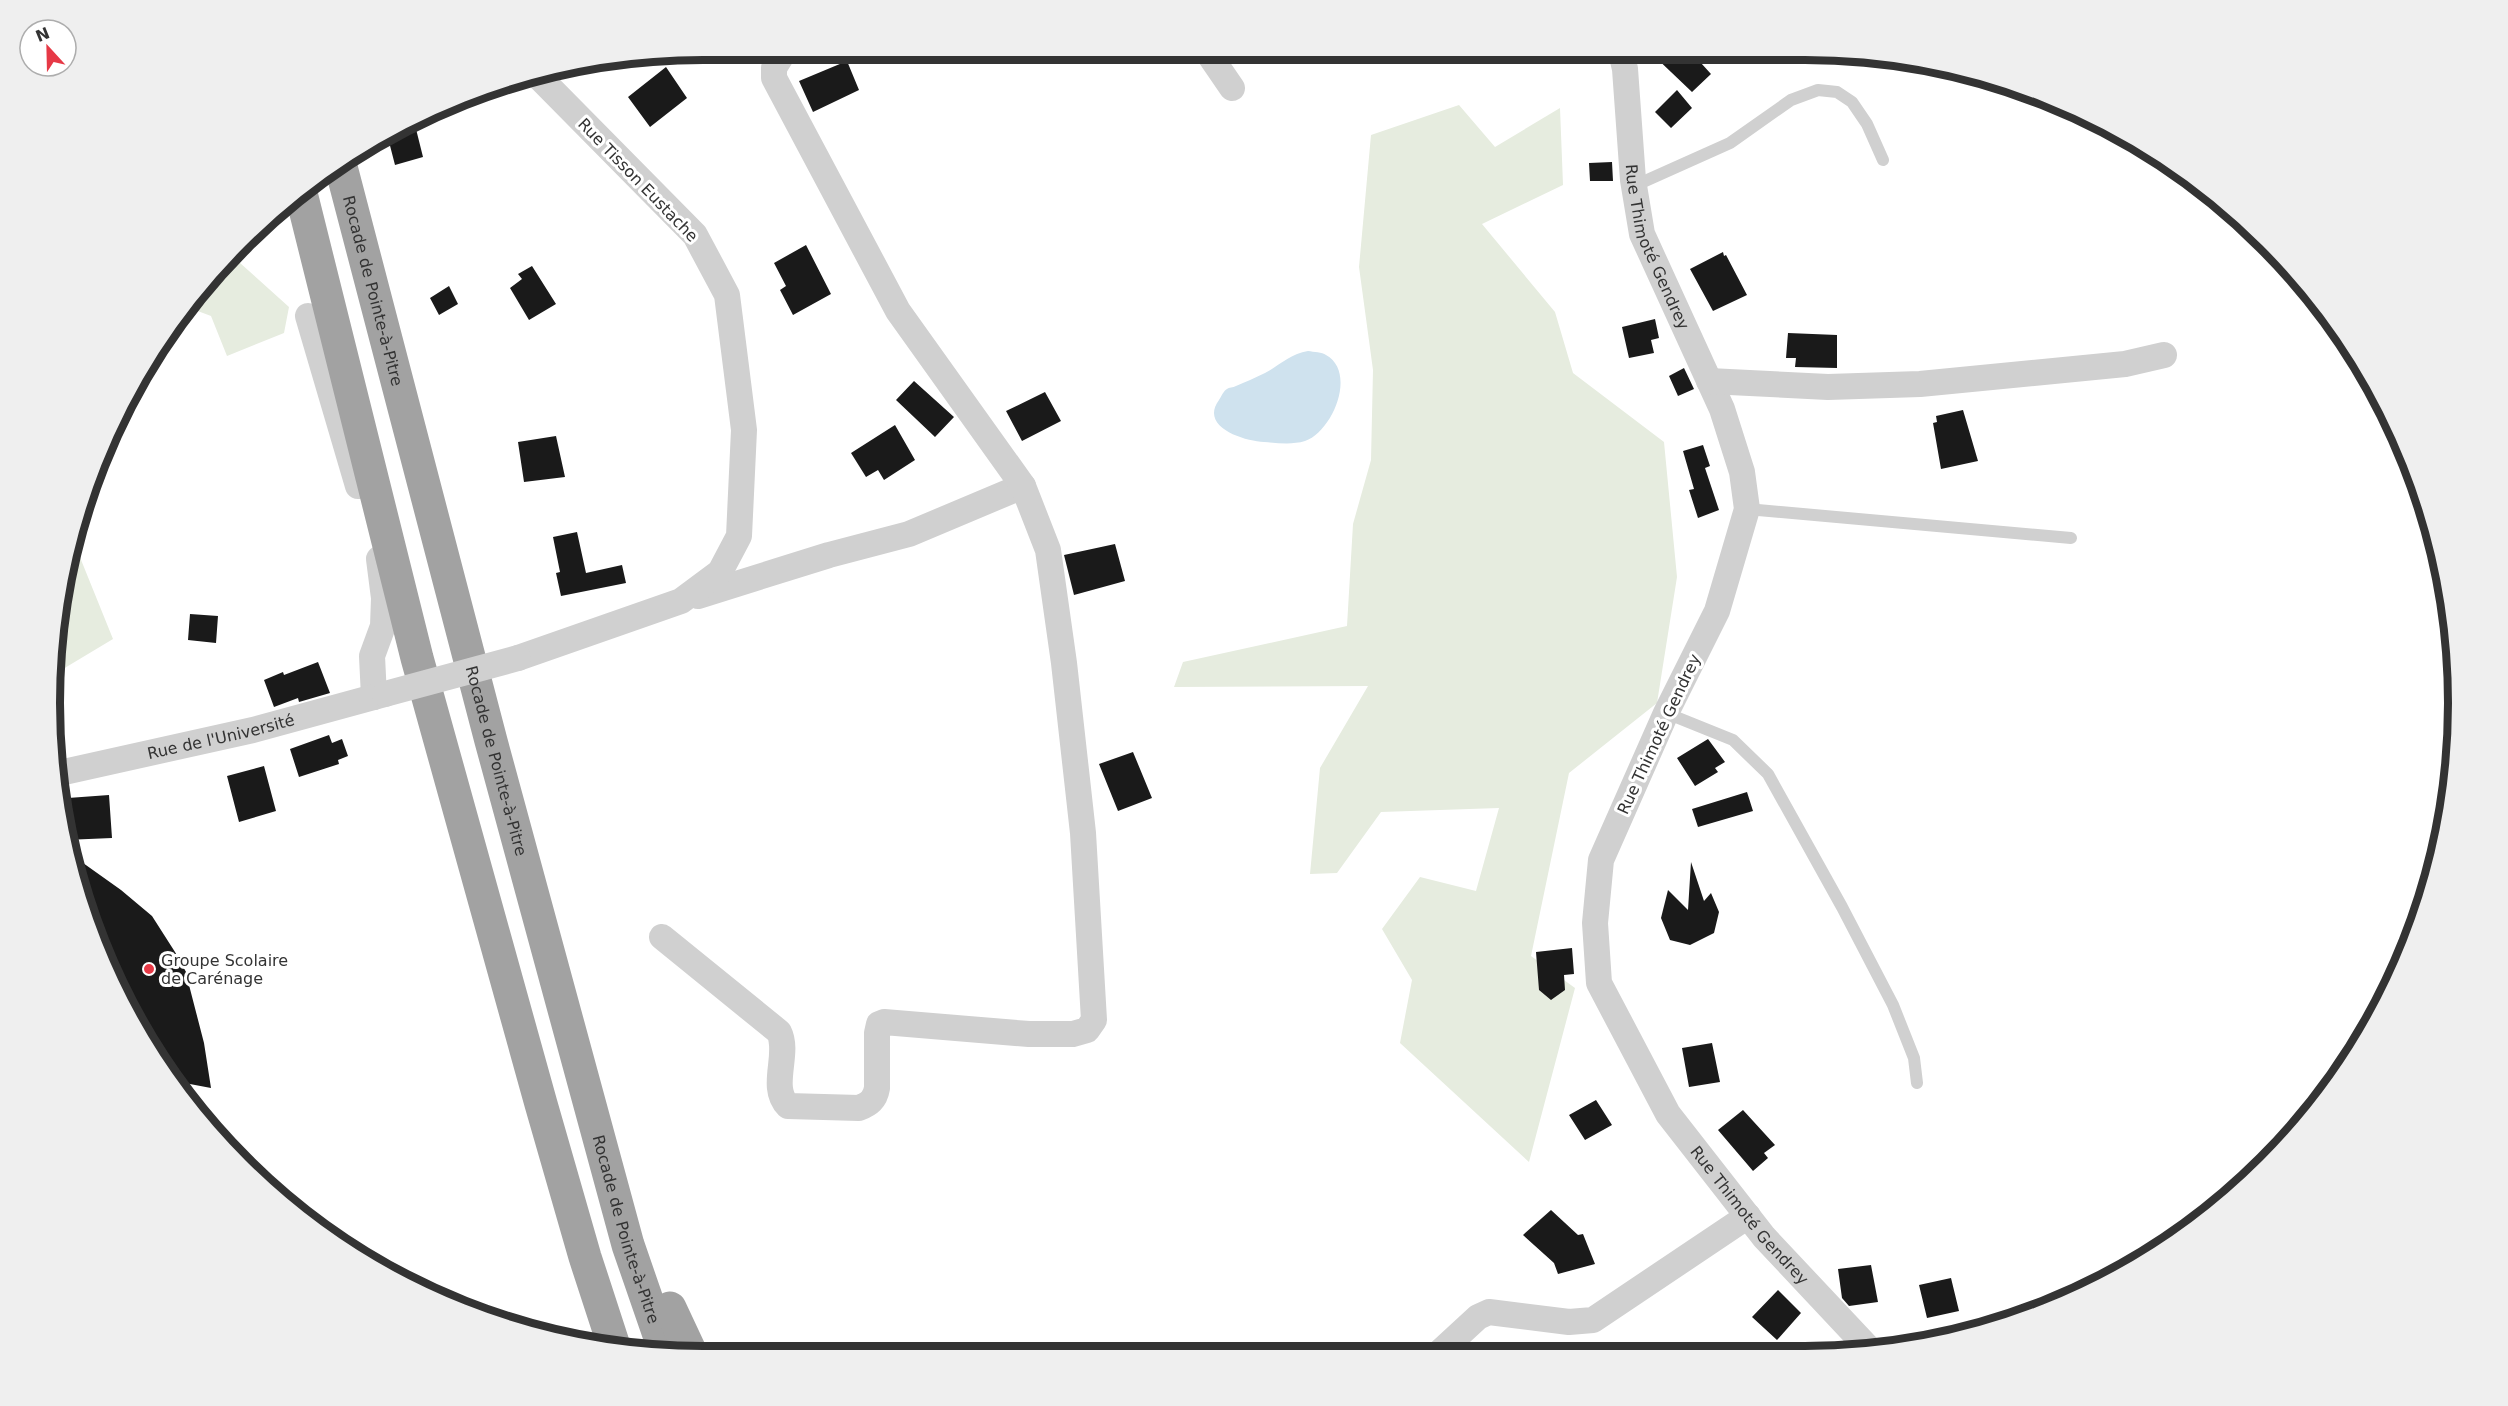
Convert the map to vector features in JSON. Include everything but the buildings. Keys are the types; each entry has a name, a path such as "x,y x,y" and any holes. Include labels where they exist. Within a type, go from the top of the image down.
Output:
{"highway":[{"name":"Rocade de Pointe-à-Pitre","path":"342,171 491,741 628,1245 663,1345"},
{"path":"303,200 417,658 541,1104 585,1257 612,1339"},
{"path":"587,1090 626,1208 688,1346"}],"street":[{"path":"662,937 779,1032 783,1052 780,1088 783,1101 788,1106 859,1108 867,1105 875,1097 877,1088 878,1033 879,1024 884,1022 1029,1034 1073,1034 1087,1030 1094,1020 1083,833 1066,675 1048,550 1023,486 917,338 884,286 774,78 774,68 779,60"},
{"path":"1213,60 1232,88"},
{"name":"Rue Thimoté Gendrey","path":"1623,60 1634,186 1642,234 1722,409 1742,472 1747,509 1717,611 1666,713 1601,860 1595,923 1599,983 1668,1114 1764,1237 1863,1343"},
{"name":"Rue Tisson Eustache","path":"518,658 681,601 720,572 739,536 744,430 728,295 694,235 543,81"},
{"path":"308,316 380,561 384,598 383,627 372,656 379,695"},
{"path":"1709,381 1827,387 1920,384 2125,364 2164,355"},
{"path":"681,601 829,555 909,534 1023,486"},
{"name":"Rue de l'Université","path":"64,772 253,730 518,658"},
{"path":"1447,1346 1478,1317 1489,1312 1569,1322 1593,1320 1748,1216"}],"lane":[{"path":"1634,186 1730,143 1791,100 1818,90 1837,92 1852,102 1867,124 1882,160"},
{"path":"1747,509 2070,538"},
{"path":"1666,713 1733,740 1768,774 1893,1005 1914,1058 1917,1083"}],"shaded area":[{"path":"1459,105 1495,147 1560,108 1563,185 1482,224 1555,312 1573,373 1664,442 1677,577 1657,703 1569,773 1531,956 1575,988 1529,1162 1400,1043 1412,980 1382,929 1420,877 1476,891 1499,808 1381,812 1337,873 1310,874 1320,768 1368,686 1174,687 1183,662 1347,626 1353,524 1371,460 1373,370 1359,267 1371,135"},
{"path":"237,260 289,307 284,333 227,356 211,316 195,310"},
{"path":"78,553 113,639 61,670 72,578"}],"water":[{"path":"1308,351 1326,355 1335,363 1340,374 1338,401 1324,426 1315,435 1305,441 1295,443 1264,442 1246,439 1226,431 1219,425 1214,410 1226,390"}],"place":[{"name":"Groupe Scolaire de Carénage","path":"149,969"}]}
